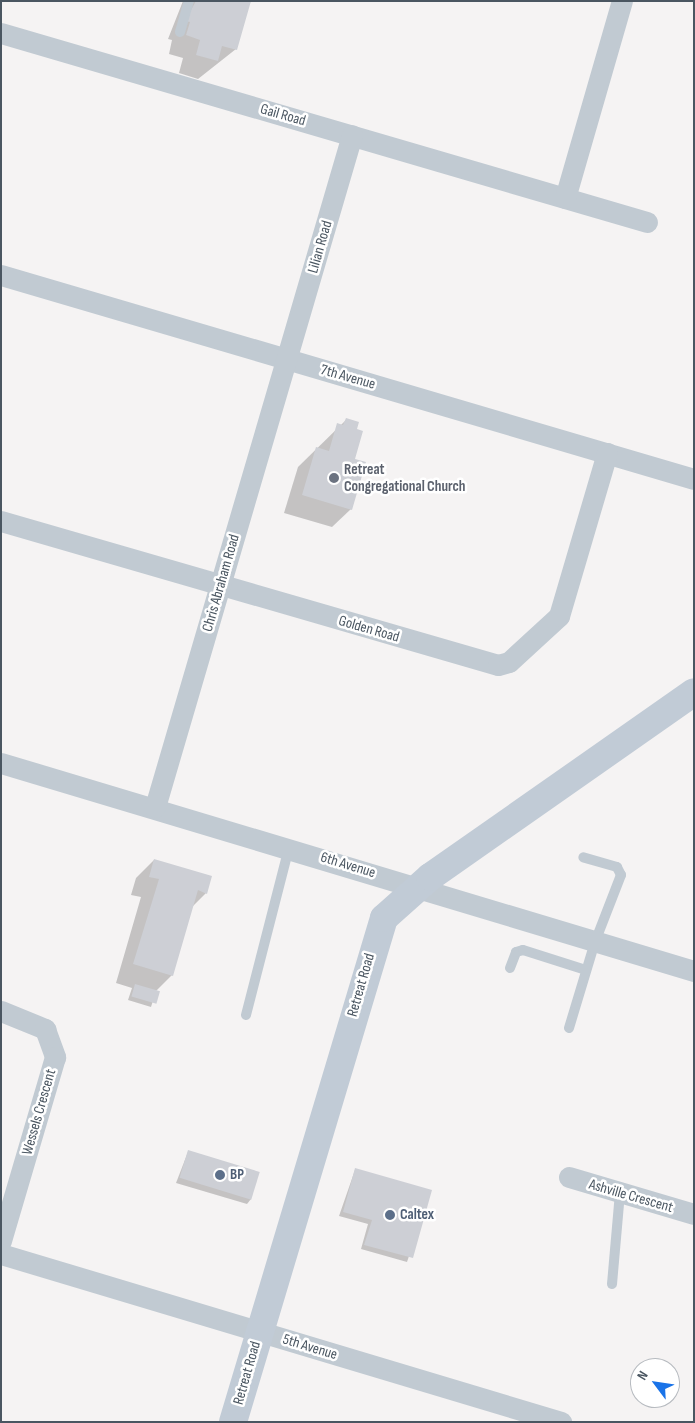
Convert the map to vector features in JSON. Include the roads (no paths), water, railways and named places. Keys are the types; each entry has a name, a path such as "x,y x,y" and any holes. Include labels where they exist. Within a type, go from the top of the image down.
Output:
{"main road":[{"name":"Retreat Road","path":"233,1422 377,930 396,903 694,692"}],"street":[{"path":"565,198 622,1"},
{"name":"Gail Road","path":"1,33 647,222"},
{"name":"Lilian Road","path":"287,359 352,135"},
{"name":"7th Avenue","path":"1,275 694,479"},
{"name":"Chris Abraham Road","path":"155,807 287,359"},
{"name":"Golden Road","path":"1,521 487,664 502,664 549,629 559,616 607,453"},
{"name":"6th Avenue","path":"1,763 155,807 416,888 694,971"},
{"name":"Wessels Crescent","path":"1,1011 45,1029 55,1057 1,1241"},
{"name":"Ashville Crescent","path":"569,1178 694,1214"},
{"name":"5th Avenue","path":"1,1254 259,1333 561,1422"}],"lane":[{"path":"180,32 189,1"},
{"path":"246,1016 289,848"},
{"path":"569,1028 595,942 610,911 621,872 582,857"},
{"path":"510,968 516,952 523,950 586,970"},
{"path":"612,1284 620,1193"}],"place":[{"name":"Retreat Congregational Church","path":"334,478"},
{"name":"BP","path":"220,1175"},
{"name":"Caltex","path":"390,1215"}]}
